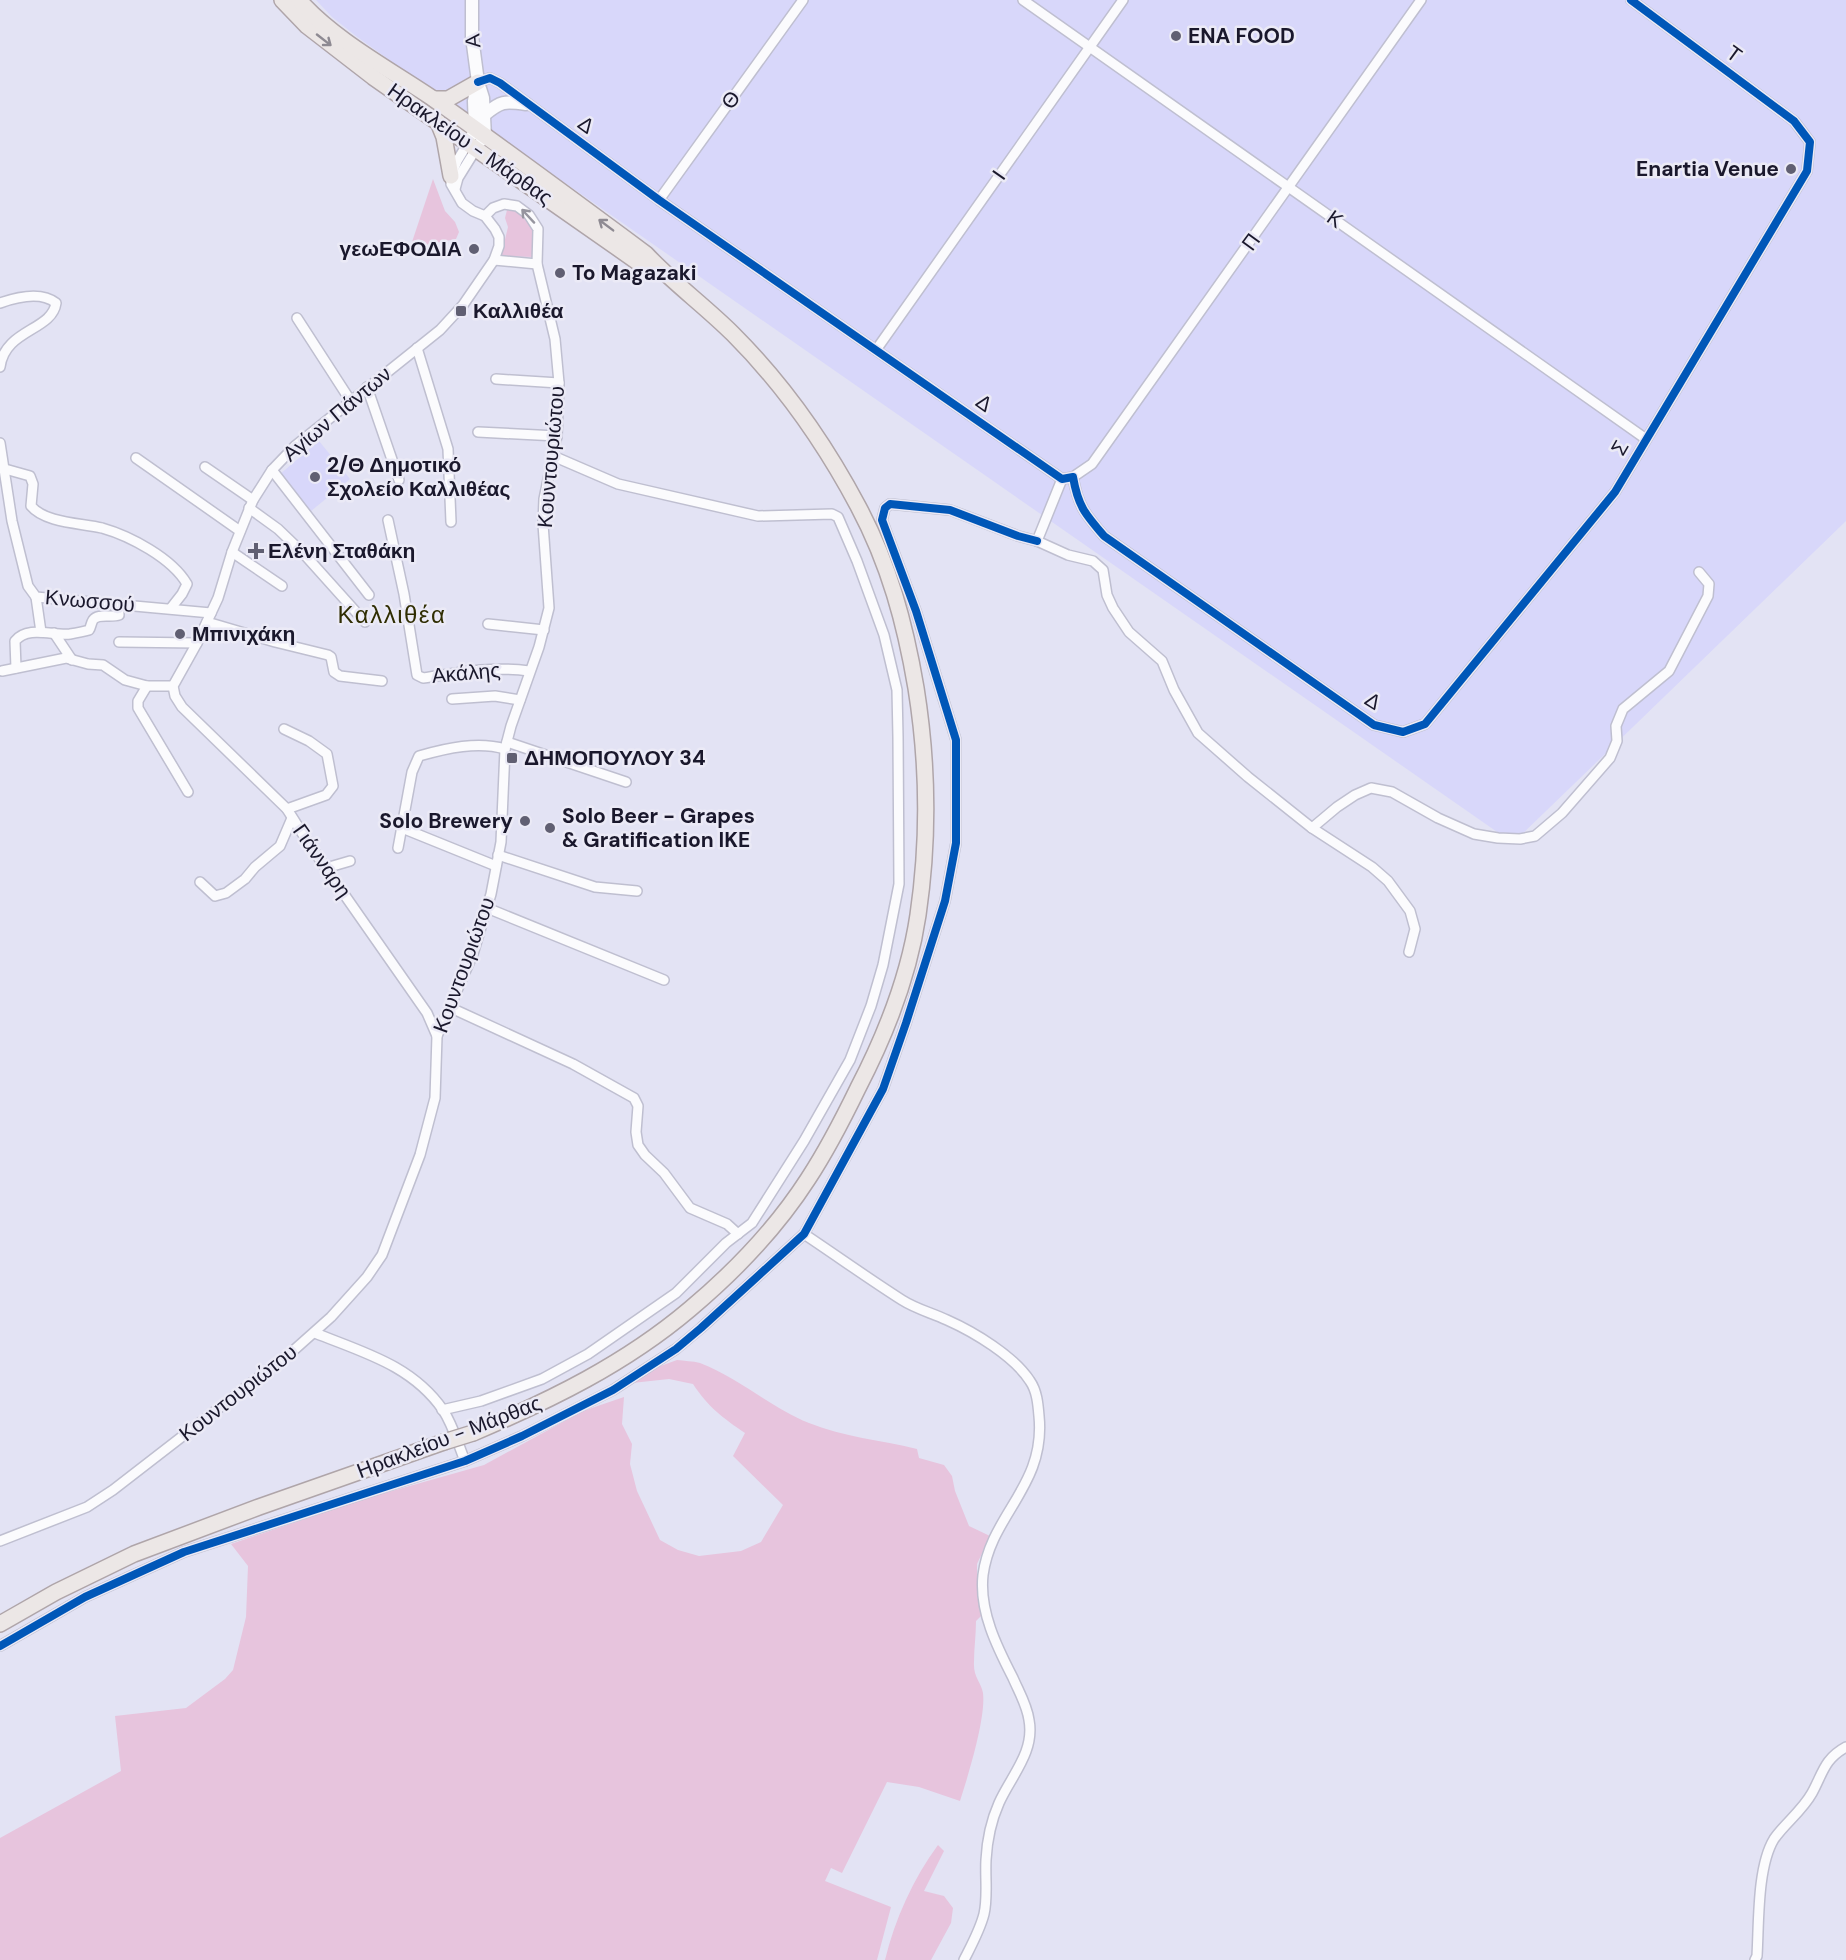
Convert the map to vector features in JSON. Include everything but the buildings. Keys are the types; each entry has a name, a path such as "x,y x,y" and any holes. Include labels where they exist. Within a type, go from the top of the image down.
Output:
{"main road":[{"name":"Ηρακλείου - Μάρθας","path":"282,0 313,32 438,122 476,139"},
{"name":"Ηρακλείου - Μάρθας","path":"0,1624 56,1592 134,1554 259,1507 473,1432 539,1405 602,1372 647,1343 698,1302 735,1267 776,1222 808,1179 837,1131 867,1072 893,1012 906,970 918,917 927,802 921,717 906,632 888,574 860,509 801,413 736,337 696,299 667,276 639,263 476,139 434,99 338,35 318,20 298,0"},
{"path":"434,99 448,99 477,82"},
{"path":"438,122 444,137 452,183"}],"street":[{"name":"Α","path":"472,0 472,37 477,82 483,98 484,115 476,139"},
{"name":"Θ","path":"659,200 802,0"},
{"name":"Κ","path":"1023,0 1646,439"},
{"name":"Ι","path":"876,350 1122,0"},
{"name":"Π","path":"1073,477 1092,464 1421,0"},
{"name":"Τ","path":"1631,0 1794,120 1810,142"},
{"name":"Δ","path":"477,82 490,78 500,83 659,200 1062,479"},
{"name":"Α","path":"476,139 474,101 477,82"},
{"path":"484,115 499,103 507,101 526,104"},
{"path":"476,139 457,161 452,183 462,203 485,216 499,237 499,246 494,260 537,264"},
{"path":"452,183 458,178 476,139"},
{"name":"Σ","path":"1403,732 1425,723 1615,492 1808,171 1810,142"},
{"name":"Κουντουριώτου","path":"0,1542 87,1507 113,1490 315,1333 367,1277 382,1255 420,1155 433,1108 437,1036 472,954 487,908 502,823 506,745 544,630 549,608 543,524 544,500 557,436 558,383 555,339 537,264 538,229 529,214 517,206 504,204 493,208 485,216"},
{"name":"Αγίων Πάντων","path":"173,686 218,598 232,552 251,504 272,470 295,446 350,400 440,330 463,305 494,260"},
{"path":"0,303 42,296 56,303 47,318 10,343 3,353 0,366"},
{"path":"297,318 350,400"},
{"path":"417,348 448,449 451,522"},
{"path":"496,379 558,383"},
{"path":"367,387 399,480"},
{"path":"478,432 557,436"},
{"name":"Κνωσσού","path":"0,443 12,521 28,586 36,597 171,608 209,617 275,642 328,655 331,657 334,672 340,676 382,681"},
{"path":"442,1410 481,1401 542,1379 588,1354 676,1293 752,1223 804,1141 850,1060 871,1006 883,965 899,884 897,690 884,635 858,561 838,517 832,514 758,516 618,484 553,456"},
{"path":"135,459 240,531"},
{"path":"4,465 30,477 33,484 31,506 42,516 126,536 145,546 165,562 187,584 171,608"},
{"path":"205,466 251,504 304,554 365,622"},
{"path":"272,470 369,595"},
{"name":"Δ","path":"1073,477 1076,498 1086,516 1104,536 1374,725 1403,732"},
{"path":"1037,541 1062,479 1073,477"},
{"path":"0,1646 85,1597 184,1552 465,1461 522,1436 613,1390 652,1366 701,1328 804,1234 883,1089 945,901 956,843 956,740 916,611 882,520 885,508 890,504 950,510 1098,565 1104,575 1107,595 1113,608 1129,632 1162,661 1174,690 1198,733 1312,828 1372,867 1388,881 1410,911 1415,929 1409,952"},
{"name":"Ακάλης","path":"388,520 404,594 417,675 423,678 473,669 505,668 530,671"},
{"path":"232,552 282,586"},
{"path":"1312,828 1346,801 1371,788 1392,792 1438,818 1474,834 1520,839 1535,836 1562,813 1610,758 1617,741 1616,726 1623,709 1670,670 1708,596 1709,584 1699,572"},
{"path":"36,597 41,632"},
{"path":"16,668 15,641 19,636 41,632 68,634 89,630 98,616 115,617 119,615 118,604"},
{"path":"488,624 544,630"},
{"path":"54,633 72,660"},
{"path":"119,642 197,643"},
{"path":"2,671 66,658 103,665 125,680 147,686 173,686"},
{"path":"147,686 138,701 138,708 188,792"},
{"name":"Γιάνναρη","path":"173,686 175,696 182,707 290,813 427,1013 437,1036"},
{"path":"452,699 495,696 520,700"},
{"path":"200,882 215,896 226,893 245,879 255,867 280,846 290,813 326,795 333,786 327,754 309,741 284,729"},
{"path":"398,848 412,772 419,756 477,744 506,745 626,782"},
{"path":"402,828 496,866"},
{"path":"498,855 584,884 637,891"},
{"path":"326,868 350,861"},
{"path":"487,908 664,980"},
{"path":"449,1007 573,1064 634,1098 638,1106 636,1132 638,1145 645,1155 664,1173 690,1208 727,1224 738,1234"},
{"path":"804,1234 903,1301 947,1320 1012,1360 1030,1382 1036,1396 1040,1445 1035,1466 989,1551 983,1582 983,1606 1005,1663 1025,1704 1030,1722 1029,1733 1023,1762 999,1803 990,1829 986,1859 984,1914 964,1960"},
{"path":"315,1333 384,1361 407,1373 425,1388 442,1410 465,1461"},
{"path":"1755,1960 1762,1873 1766,1857 1774,1840 1811,1794 1832,1755 1846,1747"}],"shaded area":[{"path":"316,0 1846,0 1846,521 1513,843 413,77 332,17"},
{"path":"433,179 445,211 455,222 459,232 456,239 410,248"},
{"path":"507,210 526,211 538,235 534,257 501,256 508,227 505,218"},
{"name":"2/Θ Δημοτικό Σχολείο Καλλιθέας","path":"319,441 350,479 311,511 279,475"},
{"path":"677,1360 700,1363 714,1369 781,1409 822,1428 917,1449 919,1458 944,1465 952,1476 955,1491 969,1526 990,1536 977,1564 977,1594 981,1616 976,1621 974,1667 983,1693 982,1717 960,1801 919,1787 887,1782 842,1873 831,1868 825,1881 891,1907 877,1960 0,1960 0,1838 121,1771 115,1716 186,1708 225,1679 233,1670 246,1617 248,1566 231,1544 367,1498 484,1465 583,1411 624,1397 622,1424 632,1444 630,1464 637,1491 660,1540 678,1550 699,1556 741,1551 761,1542 783,1505 733,1456 745,1433 716,1412 693,1384 669,1379 632,1383 655,1368"},
{"path":"938,1845 944,1851 924,1891 944,1896 953,1908 951,1923 931,1960 885,1960 906,1900"}],"cycle path":[{"path":"478,82 490,78 500,83 659,200 1062,479 1073,477 1083,509 1104,536 1374,725 1403,732 1425,724 1615,492 1807,171 1810,142 1794,121 1631,0"},
{"path":"0,1646 85,1597 184,1552 465,1461 522,1436 613,1390 676,1349 804,1234 883,1089 945,901 956,843 956,740 916,611 882,520 885,508 890,504 950,510 1037,541"}],"place":[{"name":"ENA FOOD","path":"1176,36"},
{"name":"Enartia Venue","path":"1791,169"},
{"name":"γεωΕΦΟΔΙΑ","path":"474,249"},
{"name":"To Magazaki","path":"560,273"},
{"name":"Καλλιθέα","path":"461,311"},
{"name":"2/Θ Δημοτικό Σχολείο Καλλιθέας","path":"315,477"},
{"name":"Ελένη Σταθάκη","path":"256,551"},
{"name":"Μπινιχάκη","path":"180,634"},
{"name":"ΔΗΜΟΠΟΥΛΟΥ 34","path":"512,758"},
{"name":"Solo Brewery","path":"525,821"},
{"name":"Solo Beer - Grapes & Gratification IKE","path":"550,828"}],"district":[{"name":"Καλλιθέα","path":"392,614"}]}
